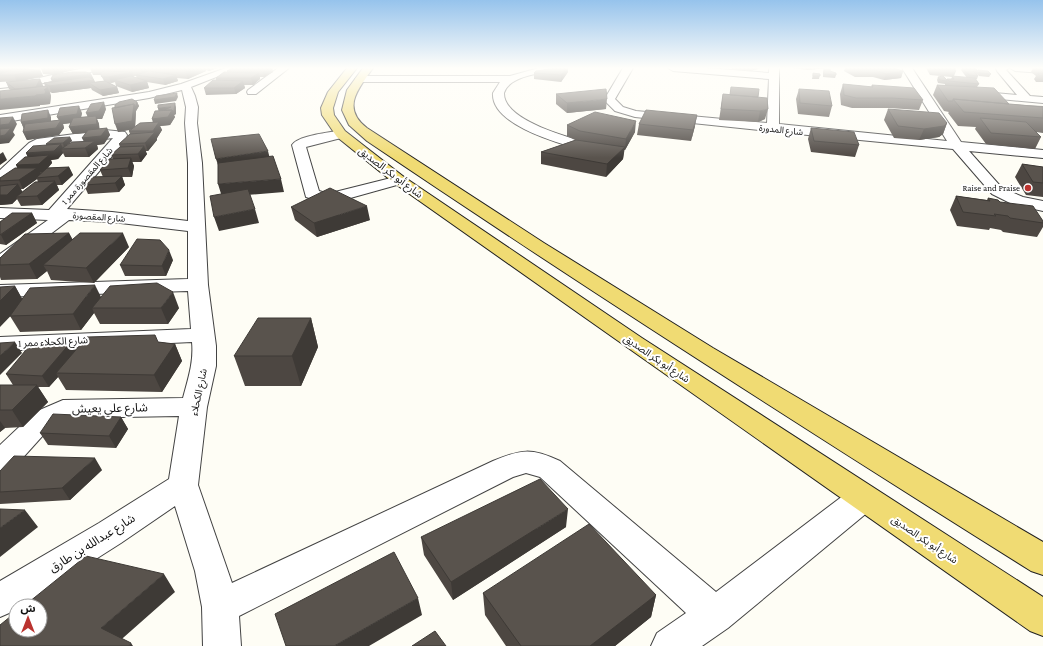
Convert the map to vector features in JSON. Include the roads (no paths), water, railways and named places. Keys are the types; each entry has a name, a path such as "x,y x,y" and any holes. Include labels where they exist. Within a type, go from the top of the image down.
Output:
{"main road":[{"name":"شارع أبو بكر الصديق","path":"331,98 327,108 332,124 341,134 399,180 634,343 1043,618"},
{"name":"شارع أبو بكر الصديق","path":"349,98 348,111 350,117 372,138 592,281 893,470 1043,560"}],"street":[{"path":"0,119 131,98"},
{"name":"شارع الكحلاء","path":"190,98 197,227 198,285 203,335 204,366 194,407 183,485 212,571 220,607 222,646"},
{"path":"498,98 503,106 520,122 540,133 608,153"},
{"name":"شارع المدورة","path":"610,98 609,100 619,109 650,117 1043,154"},
{"path":"773,98 774,129"},
{"path":"927,98 957,146 997,191 1018,201 1043,206"},
{"path":"1027,98 1043,100"},
{"path":"0,119 51,112"},
{"name":"شارع المقصورة ممر 1","path":"0,178 34,146 42,142 110,133 121,135 61,214 0,263"},
{"path":"341,134 311,140 298,145 312,194 326,198 336,197 399,180"},
{"name":"شارع المقصورة","path":"0,213 112,217 197,227"},
{"path":"0,290 198,285"},
{"name":"شارع الكحلاء ممر 1","path":"0,344 203,335"},
{"name":"شارع علي يعيش","path":"0,464 40,422 51,414 64,409 194,407"},
{"path":"220,607 503,469 521,461 534,461 550,469 715,615"},
{"name":"شارع عبدالله بن طارق","path":"0,600 110,533 183,485"},
{"path":"670,646 715,615 863,498"}],"place":[{"name":"Raise and Praise","path":"1028,188"}]}
